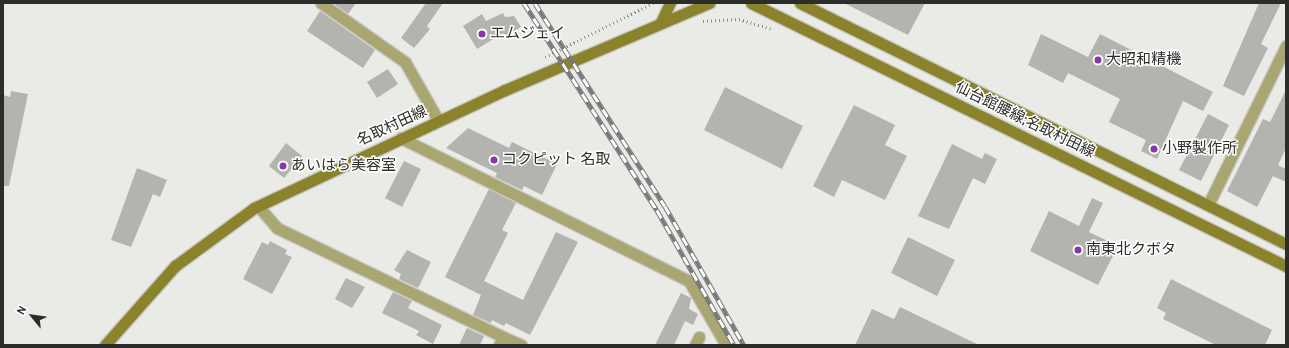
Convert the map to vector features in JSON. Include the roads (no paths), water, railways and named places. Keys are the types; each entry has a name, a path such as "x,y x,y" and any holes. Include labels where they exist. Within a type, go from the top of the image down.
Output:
{"main road":[{"path":"661,22 670,3"},
{"name":"名取村田線","path":"105,345 174,266 213,235 258,206 438,120 661,22 709,3"},
{"name":"仙台館腰線;名取村田線","path":"751,3 1286,266"},
{"name":"仙台館腰線;名取村田線","path":"800,3 1286,244"}],"street":[{"path":"320,3 405,62 438,120"},
{"path":"1208,205 1286,46"},
{"path":"401,138 689,281 726,345"},
{"path":"258,206 277,228 501,341 521,345"}],"railway":[{"path":"524,3 657,210 734,345"},
{"path":"535,3 665,206 744,345"}],"place":[{"name":"エムジェイ","path":"482,34"},
{"name":"大昭和精機","path":"1098,60"},
{"name":"小野製作所","path":"1154,149"},
{"name":"コクピット 名取","path":"494,160"},
{"name":"あいはら美容室","path":"283,166"},
{"name":"南東北クボタ","path":"1078,250"}]}
